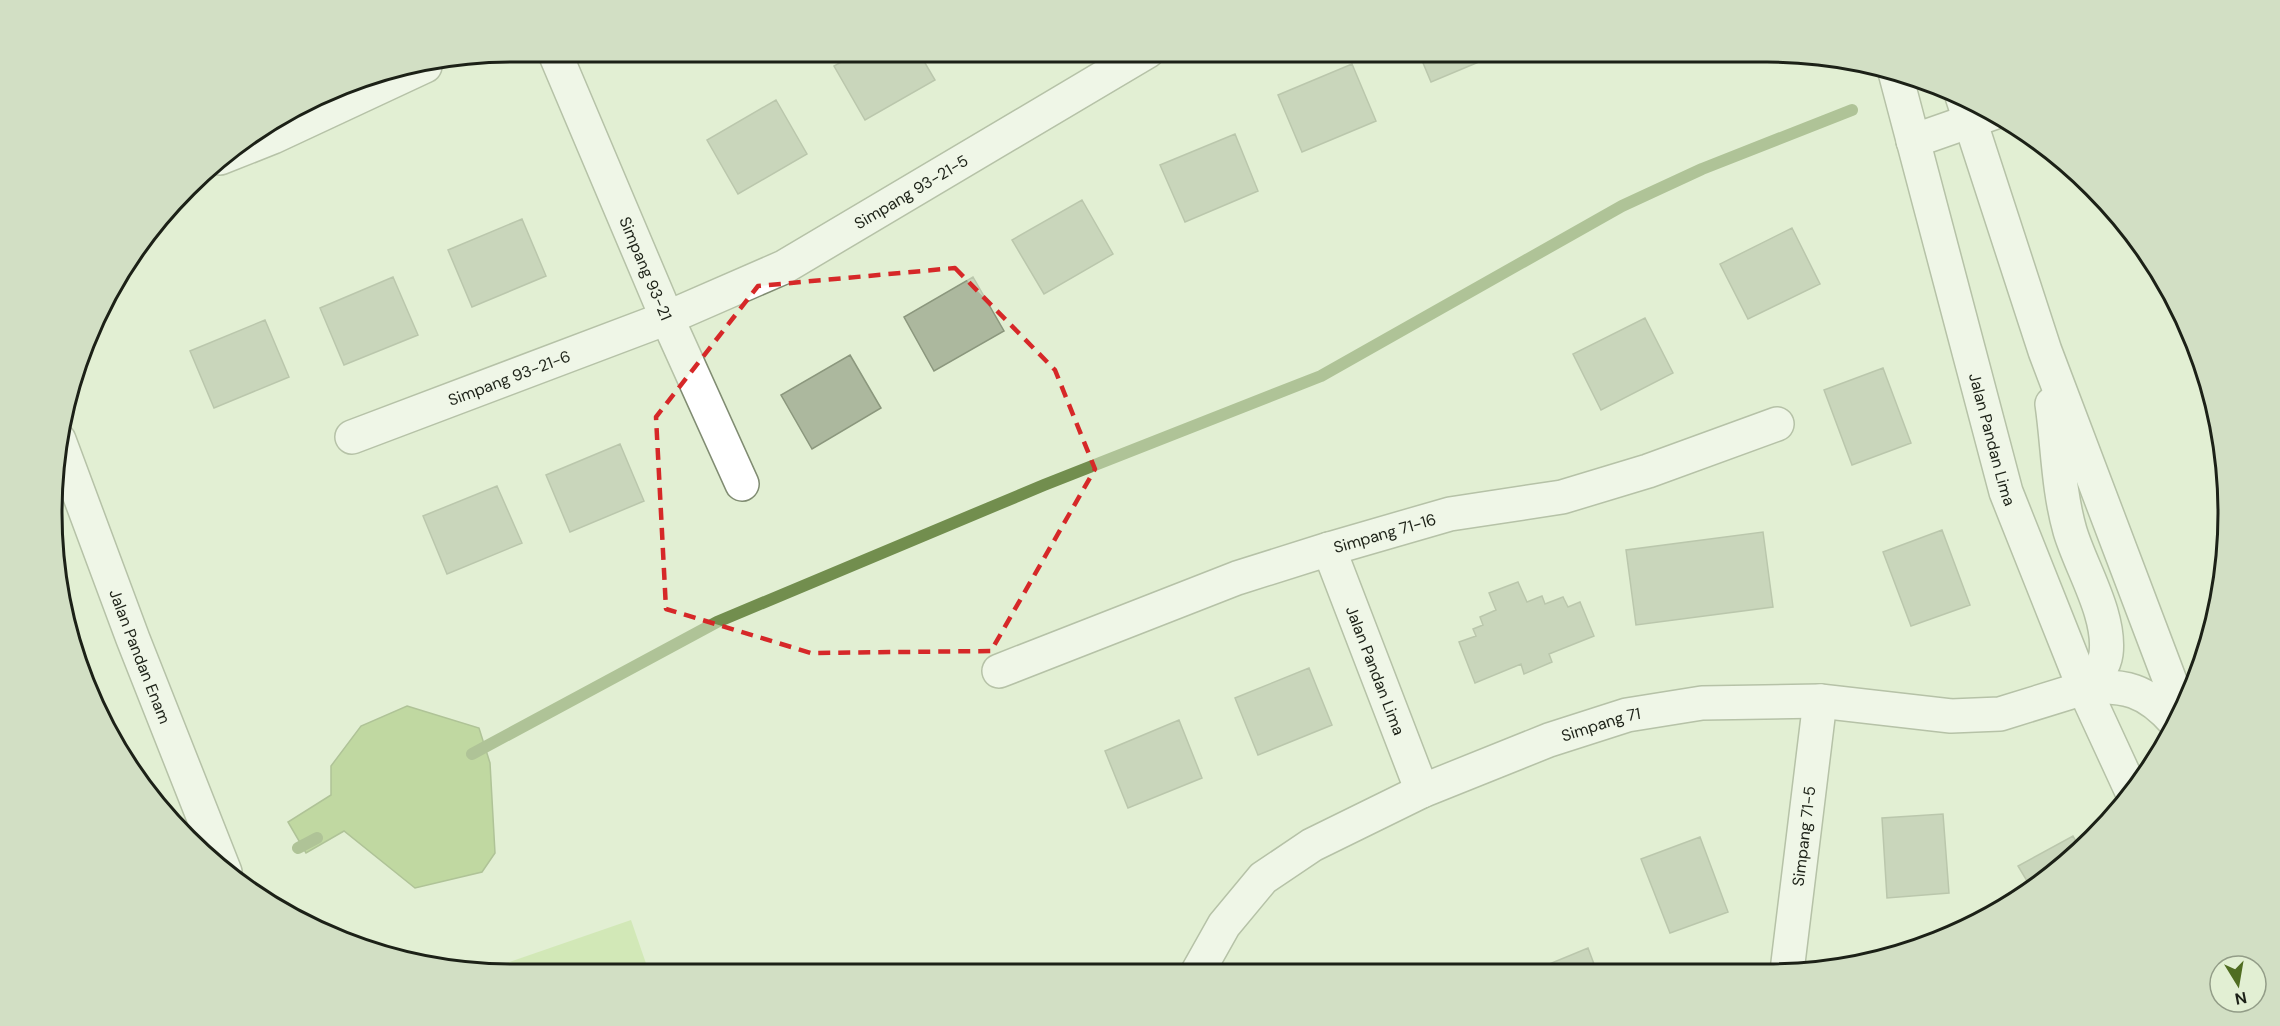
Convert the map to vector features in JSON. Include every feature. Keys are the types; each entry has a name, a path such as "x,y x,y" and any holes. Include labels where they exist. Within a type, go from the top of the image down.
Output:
{"street":[{"name":"Simpang 93-21","path":"559,62 667,318 742,484"},
{"name":"Simpang 93-21-5","path":"667,318 784,267 1129,62"},
{"path":"251,146 407,74"},
{"name":"Jalan Pandan Lima","path":"1897,81 2006,492 2084,688 2128,784"},
{"path":"1913,141 1973,111"},
{"path":"1977,113 2045,351 2177,701"},
{"name":"Simpang 93-21-6","path":"352,437 667,318"},
{"path":"2045,351 2060,484 2070,531 2102,615 2107,653 2102,668 2084,688"},
{"name":"Simpang 71-16","path":"999,671 1237,578 1450,514 1562,497 1648,471 1777,424"},
{"name":"Jalan Pandan Enam","path":"65,456 133,639 218,855"},
{"name":"Jalan Pandan Lima","path":"1329,549 1422,791"},
{"name":"Simpang 71","path":"1202,964 1224,924 1263,878 1312,845 1422,791 1550,740 1627,715 1702,702 1820,701 1897,712 1961,716 2000,714 2084,688 2114,685 2144,695 2170,716"},
{"name":"Simpang 71-5","path":"1788,964 1820,701"}],"highlighted area":[{"path":"955,268 1055,370 1095,469 991,651 811,653 666,609 656,417 758,286"}],"shaded area":[{"path":"407,706 479,728 490,763 495,853 482,872 415,888 344,831 306,853 288,822 331,795 331,766 361,726"},
{"path":"631,920 646,964 513,964 503,964"}],"building":[{"path":"841,62 924,62 935,80 865,120 834,66"},
{"path":"1423,62 1479,62 1431,82"},
{"path":"1352,64 1376,121 1302,152 1278,95"},
{"path":"776,100 807,154 738,194 707,140"},
{"path":"1235,134 1258,191 1185,222 1160,165"},
{"path":"1082,200 1113,254 1044,294 1012,240"},
{"path":"522,219 546,276 472,307 448,250"},
{"path":"1792,228 1820,284 1748,319 1720,264"},
{"path":"393,277 418,335 344,365 320,308"},
{"path":"973,277 1004,331 934,371 904,317"},
{"path":"1645,318 1673,373 1601,410 1573,354"},
{"path":"265,320 289,377 214,408 190,351"},
{"path":"850,355 881,408 812,449 781,395"},
{"path":"1883,368 1911,443 1852,465 1824,390"},
{"path":"620,444 644,501 570,532 546,475"},
{"path":"497,486 522,543 447,574 423,516"},
{"path":"1942,530 1970,605 1911,626 1883,552"},
{"path":"1763,532 1773,607 1636,625 1626,550"},
{"path":"1518,582 1527,602 1542,596 1545,604 1563,597 1568,607 1580,602 1594,636 1549,654 1552,662 1524,674 1521,664 1475,683 1459,642 1476,636 1473,629 1483,625 1480,617 1496,610 1489,593"},
{"path":"1309,668 1332,725 1258,755 1235,698"},
{"path":"1179,720 1202,778 1128,808 1105,751"},
{"path":"1943,814 1949,893 1887,898 1882,818"},
{"path":"2073,836 2076,841 2027,881 2018,866"},
{"path":"1700,837 1728,912 1670,933 1641,859"},
{"path":"1588,948 1594,964 1549,964"}],"waterway":[{"path":"472,754 717,622 1044,485 1321,376 1622,206 1702,169 1852,110"},
{"path":"298,848 317,838"}]}
